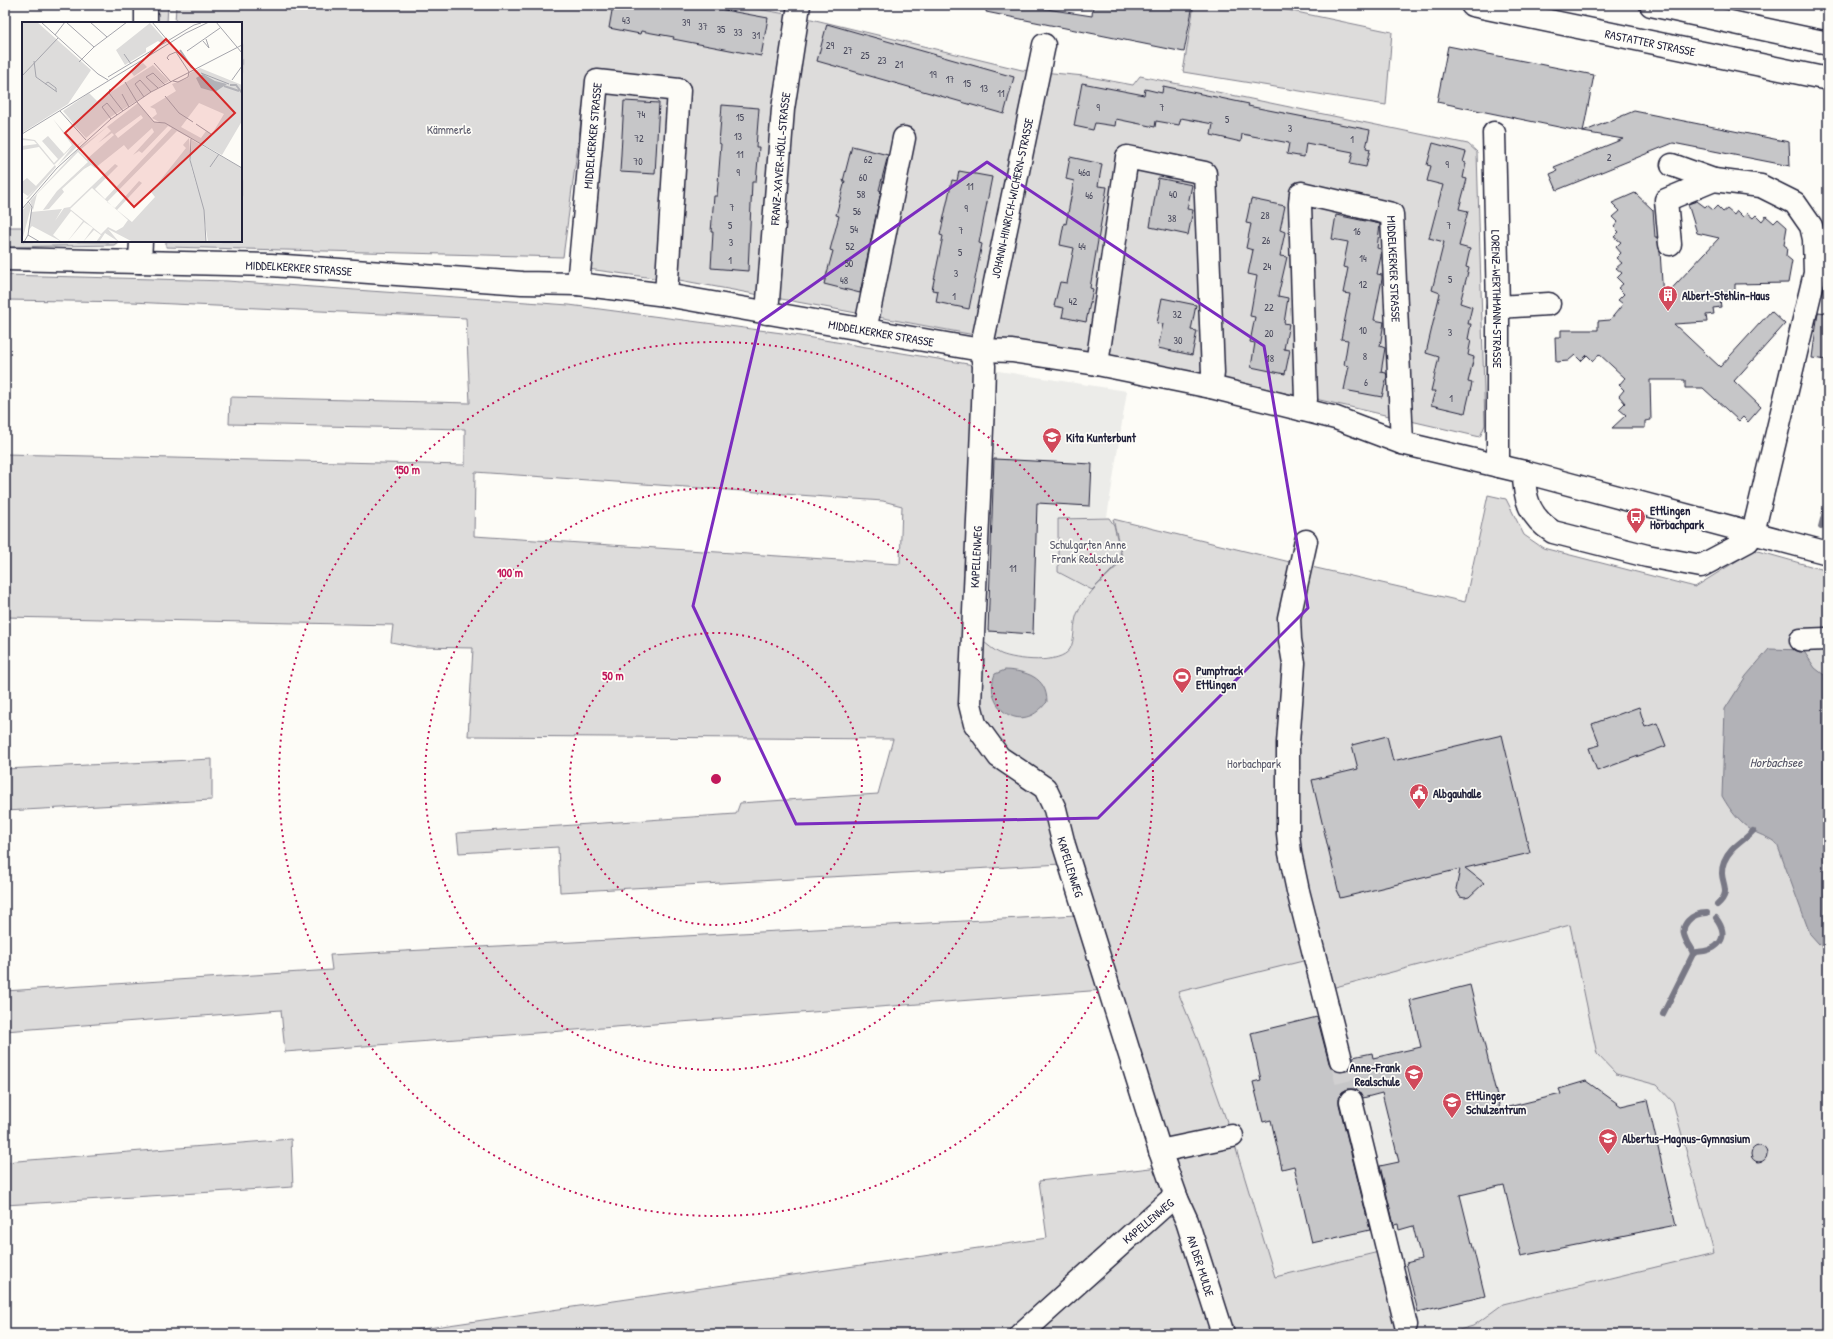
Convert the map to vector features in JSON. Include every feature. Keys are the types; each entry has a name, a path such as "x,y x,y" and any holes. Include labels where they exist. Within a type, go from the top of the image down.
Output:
{"street":[{"path":"146,5 146,22"},
{"name":"FRANZ-XAVER-HÖLL-STRASSE","path":"767,313 783,110 799,5"},
{"name":"RASTATTER STRASSE","path":"1472,5 1828,79"},
{"path":"1651,5 1828,43"},
{"name":"JOHANN-HINRICH-WICHERN-STRASSE","path":"981,350 1044,45"},
{"name":"MIDDELKERKER STRASSE","path":"578,284 597,82 679,90 666,295"},
{"name":"LORENZ-WERTHMANN-STRASSE","path":"1494,133 1498,307 1498,466"},
{"path":"865,331 904,138"},
{"path":"1097,364 1127,157 1205,173 1212,365 1211,387"},
{"path":"1524,472 1524,487 1532,512 1540,524 1553,532 1647,556 1701,566 1748,541 1753,533 1815,273 1814,239 1811,226 1795,203 1761,186 1714,180 1672,165"},
{"path":"1670,244 1666,200 1714,180"},
{"name":"MIDDELKERKER STRASSE","path":"1303,410 1306,399 1300,204 1301,193 1392,214 1402,443"},
{"name":"MIDDELKERKER STRASSE","path":"5,258 141,251 271,265 522,283 578,284 666,295 865,331 981,350 1012,351 1097,364 1211,387 1336,418 1402,443 1524,472 1828,553"},
{"path":"1498,307 1549,304"},
{"name":"KAPELLENWEG","path":"981,350 984,366 984,398 970,704 975,724 999,757 1045,788 1056,809 1064,845 1160,1151 1177,1199 1168,1202 1021,1334"},
{"path":"1306,541 1289,618 1290,640 1294,664 1288,743 1288,833 1290,853 1298,891 1341,1060"},
{"path":"1801,640 1827,640"},
{"path":"1351,1101 1406,1325"},
{"path":"1160,1151 1232,1136"},
{"name":"AN DER MULDE","path":"1177,1199 1187,1221 1223,1334"}],"highlighted area":[{"path":"987,162 1264,346 1308,608 1098,818 796,824 693,606 760,322"}],"shaded area":[{"name":"Kita Kunterbunt","path":"992,370 1127,391 1107,517 1057,519 1057,572 1092,591 1077,613 1072,634 1072,645 1069,651 1062,657 1026,660 1000,654 981,640"},
{"name":"Ettlinger Schulzentrum","path":"1570,925 1597,1054 1616,1074 1657,1085 1673,1102 1714,1253 1503,1304 1473,1326 1445,1334 1408,1334 1387,1250 1275,1277 1232,1136 1199,1043 1178,992 1315,958 1324,990"}],"green space":[{"path":"156,5 168,5 167,22 156,22"},
{"name":"Kämmerle","path":"176,5 735,5 803,17 1022,70 1084,76 1133,85 1140,76 1468,144 1477,152 1485,425 1480,437 1307,397 674,279 661,279 588,269 603,77 587,76 563,257 166,247 166,242 242,242 242,22 175,22"},
{"path":"1194,5 1263,5 1392,32 1386,105 1183,72"},
{"path":"5,227 22,227 22,242 118,242 114,245 5,247"},
{"path":"5,275 227,281 569,305 782,333 980,366 965,705 1041,790 1062,864 560,892 558,847 459,853 457,833 736,814 740,803 878,794 893,739 468,736 473,648 416,647 391,642 393,625 5,617 5,454 465,465 465,429 229,424 230,397 470,403 466,318 132,302 5,300","holes":["475,472 883,501 902,506 900,564 474,536"]},
{"name":"Horbachpark","path":"1488,495 1506,499 1524,535 1543,548 1695,587 1754,550 1828,571 1828,1334 1445,1334 1473,1326 1503,1304 1714,1253 1673,1102 1657,1085 1616,1074 1597,1054 1570,925 1324,990 1315,958 1178,992 1199,1043 1232,1136 1275,1277 1387,1250 1408,1334 1228,1334 1055,809 1004,752 981,722 981,640 998,653 1017,658 1037,660 1048,659 1065,654 1072,646 1076,618 1081,606 1097,585 1123,561 1113,519 1294,563 1465,602"},
{"name":"Schulgarten Anne Frank Realschule","path":"1109,518 1114,525 1122,560 1092,590 1058,572 1058,519"},
{"path":"212,759 212,800 5,811 5,769"},
{"path":"1077,915 1103,990 285,1052 281,1010 5,1031 5,991 332,970 330,955"},
{"path":"291,1139 293,1187 5,1205 5,1162"},
{"path":"1159,1167 1164,1185 1158,1200 1013,1334 387,1334 1047,1238 1039,1181"},
{"path":"1162,1216 1175,1218 1218,1334 1029,1334"}],"water":[{"name":"Horbachsee","path":"1769,649 1803,650 1815,668 1828,678 1828,954 1810,934 1777,844 1743,824 1722,796 1725,709 1746,676"},
{"path":"1005,670 1020,672 1034,677 1043,687 1046,693 1047,702 1039,710 1029,716 1019,718 1011,716 1003,711 997,704 993,695 992,685 995,674"}],"building":[{"path":"613,5 697,5 768,18 761,56 673,39 674,37 641,31 640,34 609,28"},
{"path":"987,5 1041,5 1040,8 1092,16 1093,5 1193,5 1184,52 986,12"},
{"path":"827,24 1014,77 1004,114 817,61"},
{"path":"1448,46 1594,75 1583,132 1437,102"},
{"path":"1082,83 1144,95 1145,89 1162,93 1163,86 1249,104 1248,106 1370,130 1366,148 1370,149 1366,167 1350,164 1353,152 1306,143 1304,157 1287,154 1289,143 1242,134 1241,142 1211,135 1213,124 1181,118 1179,125 1156,121 1155,127 1116,119 1115,126 1095,123 1093,130 1074,126"},
{"path":"624,101 659,103 655,174 620,172"},
{"path":"722,105 759,108 756,147 759,147 756,182 752,182 748,271 711,268 713,232 711,232 714,196 717,196"},
{"path":"1634,111 1789,142 1790,166 1673,143 1557,190 1550,174 1557,171 1554,167 1623,139 1583,132"},
{"path":"1433,143 1466,152 1463,162 1466,163 1463,178 1467,179 1459,209 1468,211 1459,246 1470,249 1466,267 1469,268 1460,303 1472,307 1468,324 1471,324 1468,339 1471,340 1468,355 1474,357 1468,382 1472,383 1465,413 1431,405 1435,391 1431,391 1439,357 1426,353 1440,293 1432,290 1444,242 1429,238 1443,185 1427,181 1431,166 1427,165"},
{"path":"852,146 888,155 879,190 881,191 860,293 824,284 833,251 830,250 839,216 836,215"},
{"path":"1070,157 1102,164 1098,186 1107,187 1090,288 1093,289 1086,322 1062,317 1064,308 1054,306 1060,282 1067,283 1074,248 1060,245 1064,223 1066,224 1074,181 1066,179"},
{"path":"959,171 992,177 979,243 982,244 969,309 936,302 938,291 932,290 943,236 940,235 952,180 957,181"},
{"path":"1158,178 1192,185 1187,209 1193,210 1188,235 1150,227"},
{"name":"Albert-Stehlin-Haus","path":"1635,193 1653,210 1655,237 1657,237 1660,251 1663,298 1719,238 1697,233 1688,204 1697,201 1705,207 1707,205 1713,210 1717,206 1723,212 1727,209 1734,215 1737,211 1743,217 1747,213 1753,218 1756,215 1762,221 1766,216 1774,223 1778,219 1787,227 1784,245 1787,247 1786,256 1792,261 1788,283 1735,284 1735,292 1727,292 1728,299 1720,300 1721,307 1713,308 1714,314 1706,315 1707,322 1674,324 1720,367 1771,311 1785,324 1734,381 1761,407 1748,422 1743,417 1739,421 1703,388 1685,388 1685,380 1650,380 1651,420 1645,421 1645,428 1612,428 1626,415 1619,409 1625,403 1619,396 1624,390 1619,385 1625,378 1599,354 1593,361 1587,355 1581,361 1575,355 1568,361 1556,362 1555,337 1561,337 1561,330 1598,330 1598,321 1610,320 1623,304 1618,300 1624,294 1618,288 1623,284 1617,278 1622,273 1616,268 1622,263 1616,258 1621,253 1616,247 1621,242 1614,237 1619,232 1614,227 1618,222 1613,217 1620,211 1612,203"},
{"path":"1251,199 1285,206 1280,230 1285,232 1280,256 1287,257 1278,296 1288,298 1284,323 1289,324 1284,349 1290,350 1285,374 1251,367 1255,343 1250,342 1255,317 1250,316 1257,276 1248,274 1253,250 1246,248 1251,224 1246,223"},
{"path":"1336,215 1380,224 1377,248 1381,249 1381,256 1377,274 1382,275 1382,279 1374,320 1384,322 1380,346 1385,348 1381,372 1386,373 1387,376 1382,397 1344,390 1349,366 1344,365 1348,340 1341,339 1350,294 1343,293 1348,268 1343,267 1348,242 1332,239"},
{"path":"1162,298 1196,305 1191,330 1197,331 1192,355 1158,348 1163,324 1157,323"},
{"path":"1818,312 1828,313 1828,360 1812,358"},
{"path":"994,459 1092,464 1090,506 1037,503 1033,634 988,631"},
{"path":"1639,707 1645,727 1657,723 1666,746 1597,771 1589,748 1600,745 1592,724"},
{"name":"Albgauhalle","path":"1502,735 1530,853 1465,868 1484,883 1469,897 1465,898 1460,897 1456,889 1460,869 1340,898 1312,780 1358,769 1352,745 1387,736 1393,761"},
{"path":"1470,985 1500,1109 1561,1094 1559,1089 1586,1081 1621,1106 1647,1100 1676,1225 1521,1256 1504,1185 1460,1195 1485,1296 1418,1312 1406,1263 1421,1259 1413,1226 1399,1230 1398,1224 1394,1225 1380,1166 1399,1162 1382,1093 1363,1098 1360,1092 1355,1089 1348,1089 1342,1092 1339,1098 1339,1104 1370,1230 1312,1243 1294,1166 1282,1169 1271,1120 1263,1122 1253,1082 1261,1080 1251,1033 1317,1017 1329,1063 1332,1069 1337,1072 1344,1072 1350,1069 1353,1063 1353,1057 1372,1053 1373,1058 1421,1047 1410,1000"},
{"path":"1759,1146 1765,1148 1767,1154 1765,1160 1759,1162 1753,1160 1751,1154 1753,1148"}],"waterway":[{"path":"1821,527 1828,500"},
{"path":"1717,905 1725,894 1722,875 1724,862 1733,848 1753,831"},
{"path":"1693,954 1684,935 1685,925 1696,915 1707,913"},
{"path":"1663,1014 1693,954 1711,949 1720,942 1722,932 1716,918"}],"tunnel":[{"path":"1341,1060 1351,1101"}],"place":[{"name":"Albert-Stehlin-Haus","path":"1668,312"},
{"name":"Kita Kunterbunt","path":"1052,454"},
{"name":"Ettlingen Horbachpark","path":"1636,534"},
{"name":"Pumptrack Ettlingen","path":"1182,694"},
{"name":"Albgauhalle","path":"1419,810"},
{"name":"Anne-Frank Realschule","path":"1414,1091"},
{"name":"Ettlinger Schulzentrum","path":"1452,1119"},
{"name":"Albertus-Magnus-Gymnasium","path":"1608,1155"}]}
